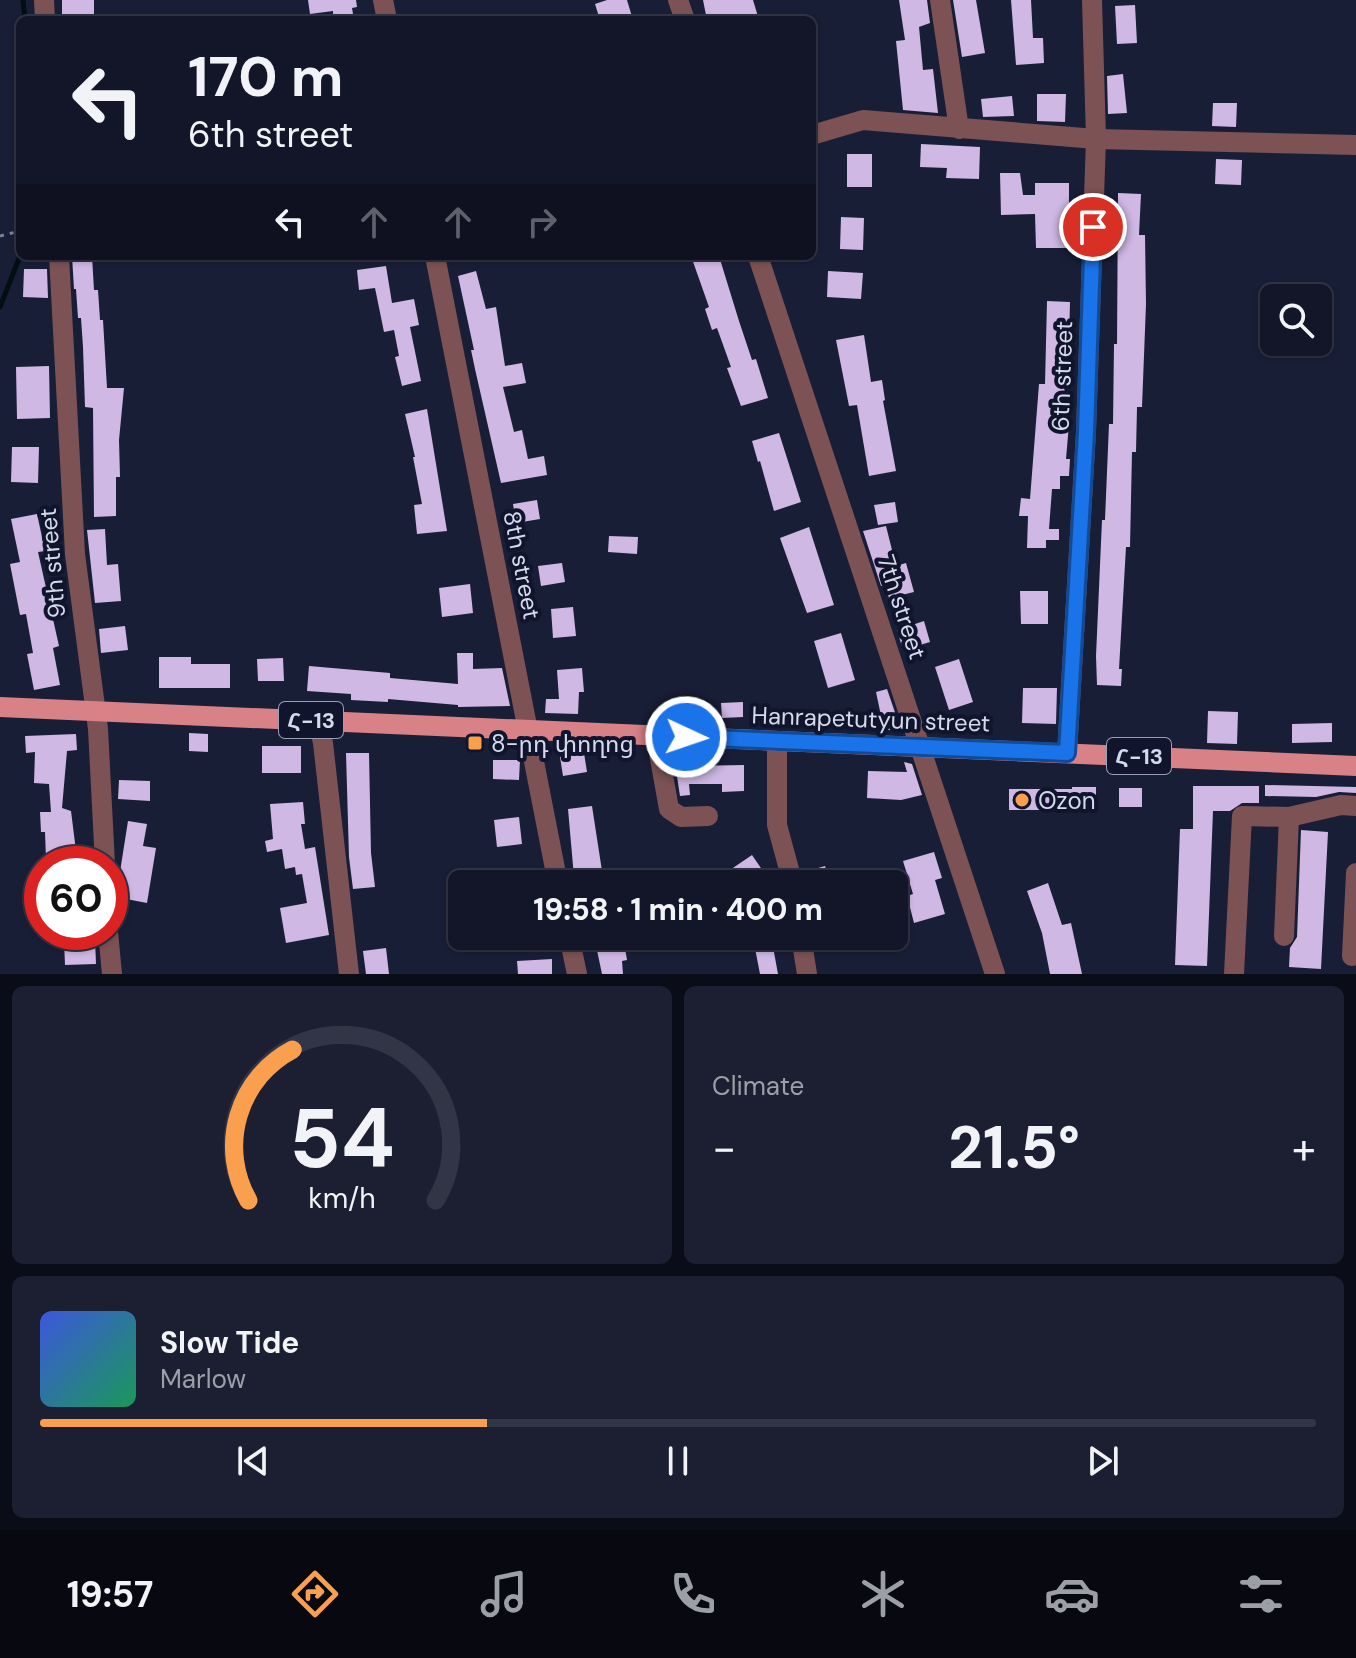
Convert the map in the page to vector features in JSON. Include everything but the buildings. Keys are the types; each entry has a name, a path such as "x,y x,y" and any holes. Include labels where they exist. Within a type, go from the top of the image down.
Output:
{"main road":[{"name":"Hanrapetutyun street","path":"0,707 1356,766"}],"street":[{"path":"940,0 959,129"},
{"name":"6th street","path":"1067,753 1086,432 1096,139 1092,0"},
{"path":"816,134 863,120 1096,139 1356,145"},
{"name":"9th street","path":"59,260 75,554 98,729 104,846"},
{"name":"8th street","path":"436,260 555,870"},
{"name":"7th street","path":"759,260 995,974"},
{"path":"318,720 349,974"},
{"path":"656,736 669,809 681,817 708,816"},
{"path":"777,742 777,825 789,870"},
{"path":"1234,974 1242,816 1289,817 1341,805 1356,806"},
{"path":"1284,936 1289,817"},
{"path":"1352,956 1356,873"},
{"path":"110,950 112,974"},
{"path":"572,950 577,974"},
{"path":"803,950 807,974"}],"waterway":[{"path":"23,0 25,16"},
{"path":"0,307 18,260"}],"place":[{"name":"8-րդ փողոց","path":"475,743"},
{"name":"Ozon","path":"1022,800"}],"route":[{"path":"686,737 1067,753 1086,432 1093,227"}]}
